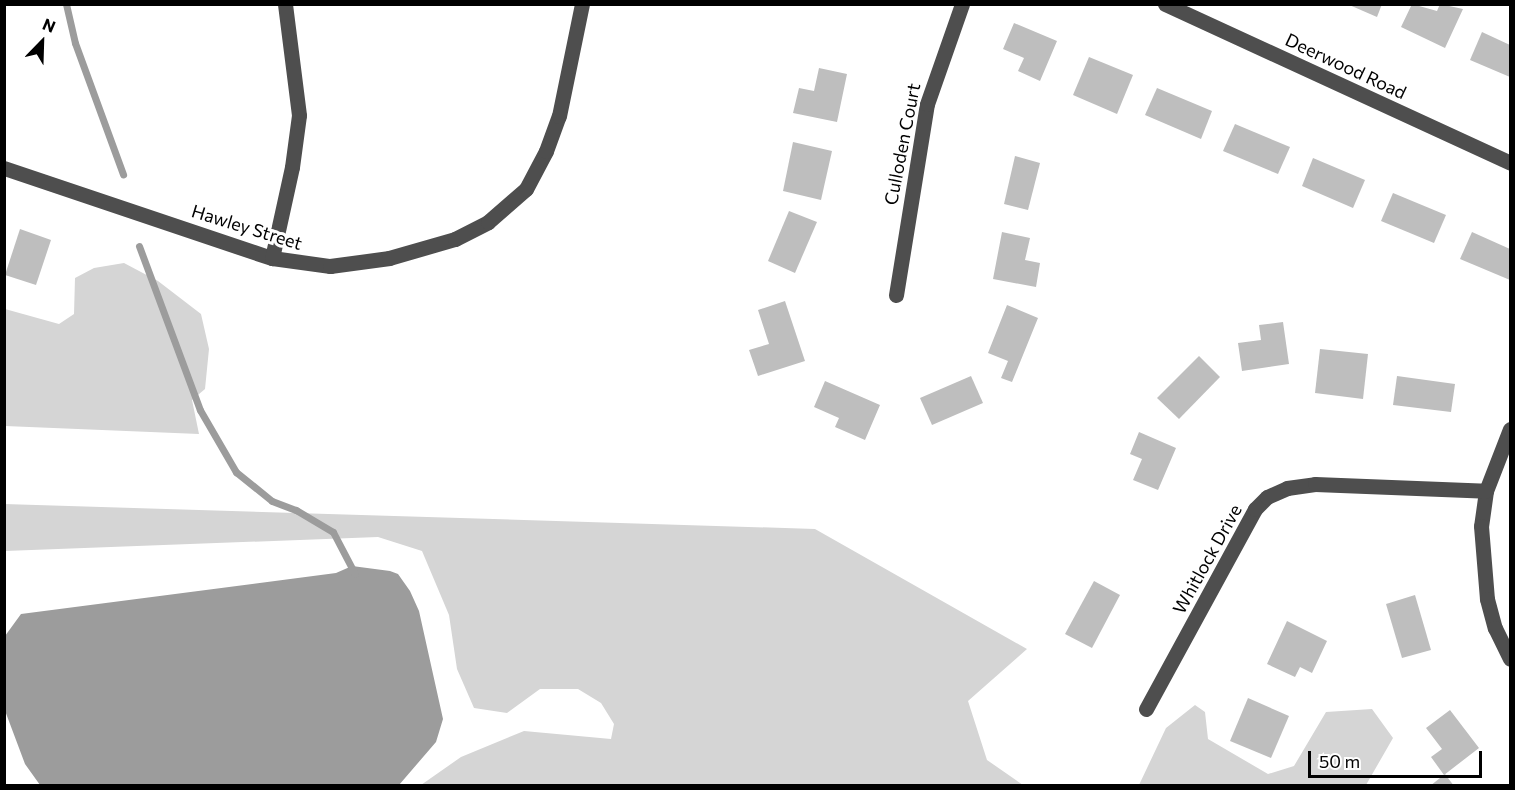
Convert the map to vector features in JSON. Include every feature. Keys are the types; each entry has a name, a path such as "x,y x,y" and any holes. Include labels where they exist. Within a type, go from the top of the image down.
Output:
{"street":[{"path":"272,258 292,167 299,115 285,4"},
{"name":"Hawley Street","path":"4,168 272,258 330,266 389,258 455,239 488,222 526,189 546,151 559,116 582,4"},
{"name":"Culloden Court","path":"896,296 927,104 962,4"},
{"name":"Deerwood Road","path":"1165,4 1510,163"},
{"path":"1510,429 1486,491 1481,526 1485,589 1495,628 1510,659"},
{"name":"Whitlock Drive","path":"1146,709 1255,509 1267,497 1287,488 1315,484 1486,491"}],"shaded area":[{"path":"124,263 158,281 201,314 209,349 205,389 192,400 199,434 5,426 5,309 59,324 74,314 75,278 94,268"},
{"path":"4,504 815,529 1027,649 968,701 987,760 1023,785 421,785 461,757 524,731 611,739 614,724 601,703 578,689 540,689 507,713 474,708 457,669 449,615 422,551 378,537 5,551"},
{"path":"352,566 398,574 410,591 419,611 443,719 436,742 399,785 40,785 25,764 4,708 5,636 21,614 336,573"},
{"path":"1195,705 1205,712 1208,739 1268,774 1294,766 1326,712 1372,709 1393,738 1366,785 1139,785 1166,728"}],"building":[{"path":"1347,4 1382,4 1377,17"},
{"path":"1412,4 1437,11 1440,4 1463,9 1445,48 1401,27"},
{"path":"1014,23 1057,41 1040,81 1018,71 1024,58 1003,49"},
{"path":"1482,32 1510,45 1510,77 1470,60"},
{"path":"1089,57 1133,75 1117,114 1073,95"},
{"path":"819,68 847,74 837,122 793,113 799,88 814,91"},
{"path":"1157,88 1212,111 1201,139 1145,115"},
{"path":"1235,124 1290,147 1278,174 1223,151"},
{"path":"793,142 832,151 821,200 783,191"},
{"path":"1015,156 1040,163 1028,210 1004,204"},
{"path":"1313,158 1365,180 1353,208 1302,186"},
{"path":"1393,193 1446,215 1434,243 1381,221"},
{"path":"789,211 817,222 795,273 768,261"},
{"path":"20,229 51,240 36,285 5,275"},
{"path":"1002,232 1030,238 1025,260 1040,263 1036,287 993,279"},
{"path":"1472,232 1510,249 1510,280 1460,259"},
{"path":"785,301 805,361 758,376 749,350 769,344 758,310"},
{"path":"1007,305 1038,318 1012,382 1001,378 1008,361 988,353"},
{"path":"1283,322 1289,364 1242,371 1238,343 1261,340 1259,325"},
{"path":"1320,349 1368,354 1363,399 1315,393"},
{"path":"1199,356 1220,377 1179,419 1157,398"},
{"path":"971,376 983,403 932,425 920,398"},
{"path":"1397,376 1455,384 1451,412 1393,405"},
{"path":"825,381 880,405 865,440 835,427 839,418 814,407"},
{"path":"1139,432 1176,448 1158,490 1133,480 1142,459 1130,454"},
{"path":"1094,581 1120,595 1092,648 1065,634"},
{"path":"1415,595 1431,650 1402,658 1386,604"},
{"path":"1287,621 1327,641 1312,673 1300,667 1295,677 1267,664"},
{"path":"1248,698 1289,716 1271,758 1230,741"},
{"path":"1450,710 1479,748 1444,775 1431,757 1442,749 1426,728"},
{"path":"1445,774 1454,786 1430,786"}],"waterway":[{"path":"66,4 75,43 123,174"},
{"path":"139,246 200,410 236,472 272,501 296,510 333,532 355,574"}]}
